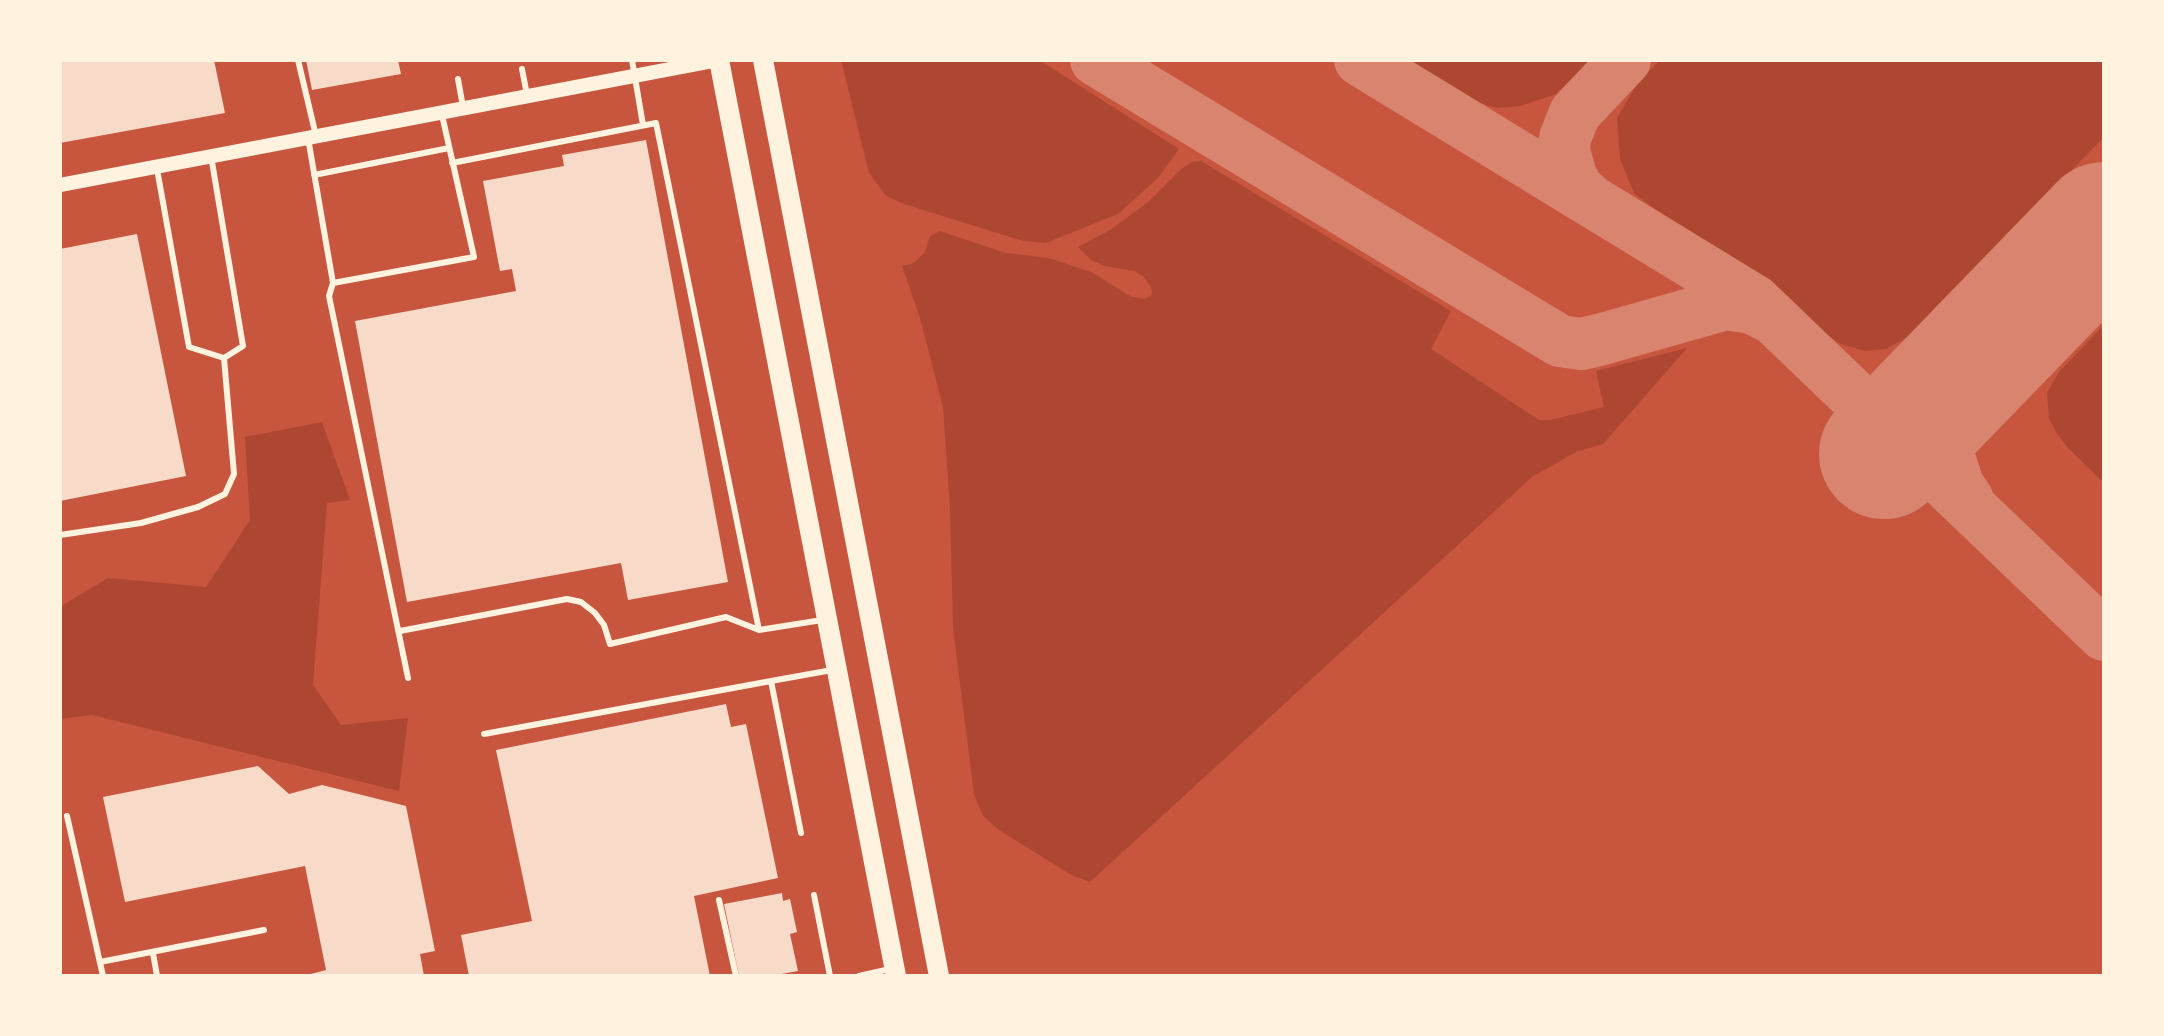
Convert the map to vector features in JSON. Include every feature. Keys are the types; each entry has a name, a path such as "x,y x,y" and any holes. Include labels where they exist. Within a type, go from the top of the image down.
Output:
{"highway":[{"path":"719,60 895,972"},
{"path":"763,60 939,976"}],"street":[{"path":"60,185 527,95 633,67 719,60"}],"lane":[{"path":"298,60 333,283 329,296 408,678"},
{"path":"633,67 643,125"},
{"path":"522,69 527,95"},
{"path":"458,79 463,108"},
{"path":"333,283 474,257 441,111"},
{"path":"452,163 656,123 759,630"},
{"path":"314,175 449,148"},
{"path":"157,166 189,347 224,358 243,346 211,156"},
{"path":"60,535 141,523 198,507 225,494 234,474 224,358"},
{"path":"400,631 567,599 581,602 595,613 604,625 610,644 726,617 759,630 826,620"},
{"path":"484,734 836,670"},
{"path":"771,681 801,833"},
{"path":"67,816 103,976"},
{"path":"814,895 830,976"},
{"path":"719,900 736,976"},
{"path":"100,962 264,930"},
{"path":"153,953 157,976"},
{"path":"859,976 895,972"}],"shaded area":[{"path":"841,60 1039,60 1179,149 1158,178 1118,214 1046,243 1023,241 886,196 869,173"},
{"path":"1407,60 1591,60 1556,94 1520,106 1497,108 1475,102"},
{"path":"1660,60 2104,60 2104,137 1913,334 1886,349 1865,351 1841,344 1824,334 1794,302 1749,267 1634,193 1620,159 1617,118 1637,84"},
{"path":"1201,161 1451,311 1431,349 1539,420 1604,407 1596,371 1687,348 1603,444 1576,452 1532,477 1090,882 1073,876 999,830 983,816 974,794 953,628 950,508 943,407 920,318 902,266 914,263 925,252 930,236 940,231 1006,253 1049,258 1091,272 1130,296 1144,299 1152,295 1151,287 1143,276 1091,260 1078,247 1110,230 1147,203 1181,169 1192,162"},
{"path":"2104,325 2104,483 2056,432 2049,418 2047,393 2059,372"},
{"path":"322,422 350,500 327,503 313,685 341,725 408,718 399,791 92,715 60,719 60,607 108,578 206,587 250,520 245,437"}],"building":[{"path":"60,60 214,60 225,113 60,143"},
{"path":"306,60 398,60 401,74 312,90"},
{"path":"646,140 728,582 628,600 621,563 407,602 355,321 516,291 512,269 500,271 483,181 564,166 562,155"},
{"path":"137,234 186,476 60,501 60,249"},
{"path":"726,704 731,727 746,724 778,878 694,896 710,976 469,976 461,935 532,921 496,750"},
{"path":"258,766 289,794 322,785 406,806 435,951 420,954 424,976 303,976 326,970 305,866 125,902 103,797"},
{"path":"782,893 783,901 790,899 797,932 790,934 798,971 771,976 739,976 724,904"}],"taxiway":[{"path":"1096,60 1560,341 1581,344 1599,340 1726,304 1752,308 1770,317"},
{"path":"1360,60 1755,301 2104,635"},
{"path":"1589,199 1578,189 1571,176 1564,151 1565,138 1575,113 1625,60"},
{"path":"2084,248 2104,240"},
{"path":"1967,368 1949,415 1946,447 1958,485 1968,500"}],"runway":[{"path":"1884,454 2104,227"}]}
